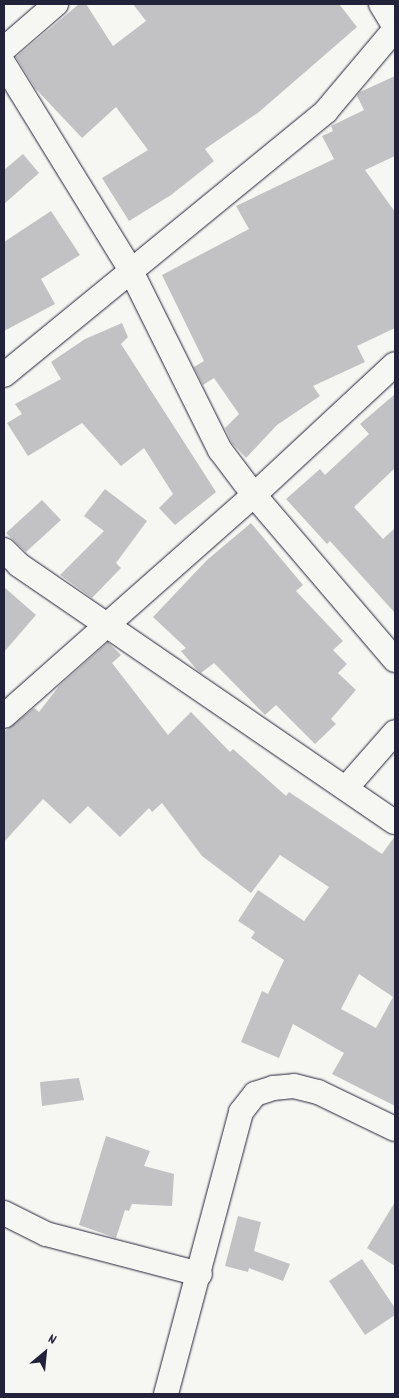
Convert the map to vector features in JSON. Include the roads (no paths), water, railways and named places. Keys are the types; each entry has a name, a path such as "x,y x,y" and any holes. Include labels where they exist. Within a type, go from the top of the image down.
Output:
{"street":[{"path":"4,49 56,4"},
{"path":"4,375 130,269 326,111 395,28 381,4"},
{"path":"4,64 130,269 220,450 254,495 395,660"},
{"path":"4,716 254,495 395,364"},
{"path":"4,550 19,565 395,822"},
{"path":"346,788 395,732"},
{"path":"166,1394 200,1274 241,1112 255,1094 273,1088 294,1086 318,1092 395,1129"},
{"path":"4,1213 46,1234 200,1274"}]}
